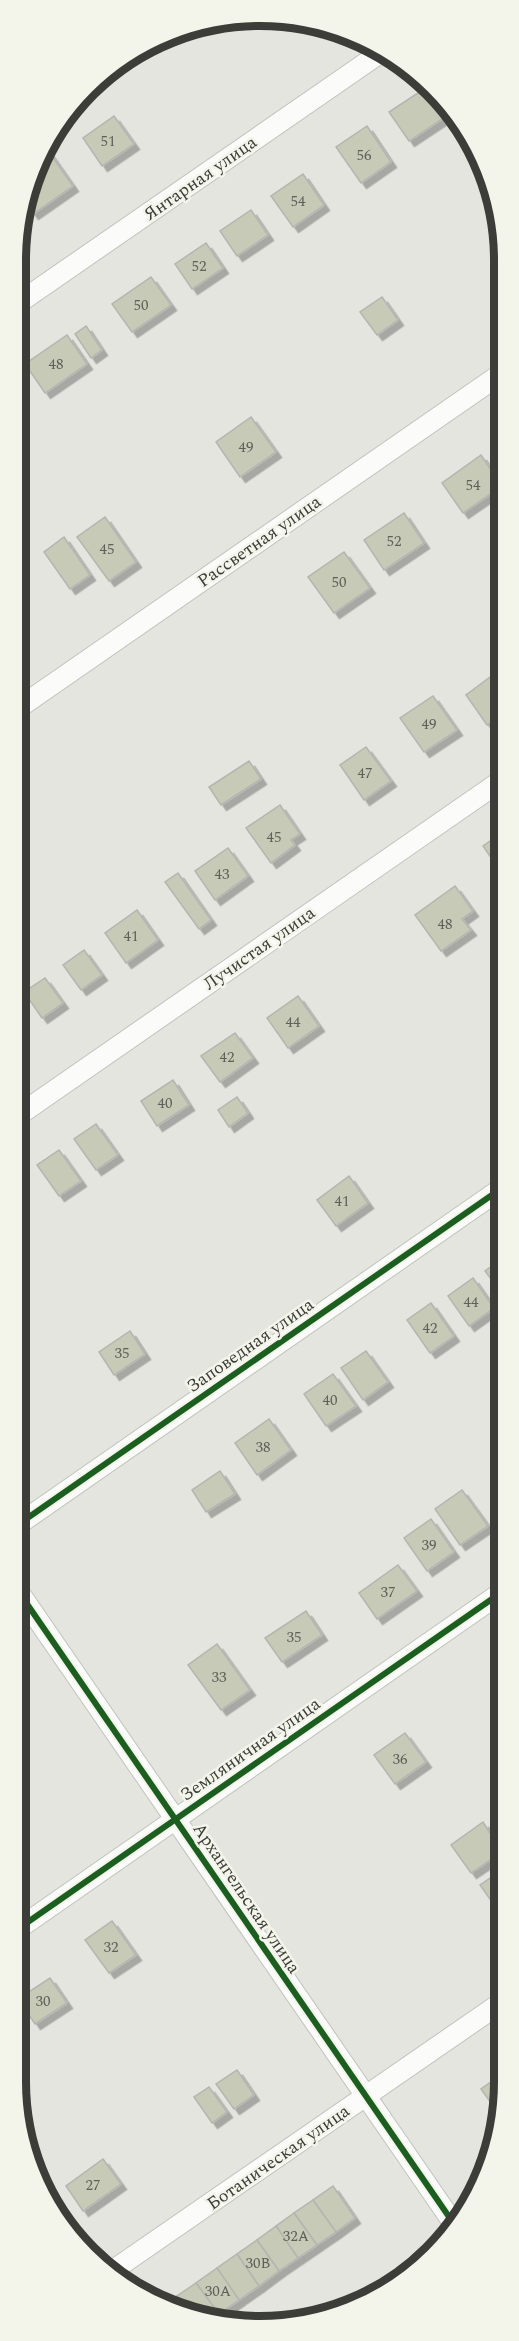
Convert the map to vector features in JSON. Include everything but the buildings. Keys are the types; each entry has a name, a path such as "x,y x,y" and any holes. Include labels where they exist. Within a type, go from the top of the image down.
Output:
{"street":[{"name":"Янтарная улица","path":"26,298 375,56"},
{"name":"Рассветная улица","path":"26,703 494,379"},
{"name":"Лучистая улица","path":"26,1110 494,786"},
{"name":"Заповедная улица","path":"26,1519 494,1194"},
{"name":"Земляничная улица","path":"26,1923 494,1598"},
{"name":"Архангельская улица","path":"26,1602 450,2218"},
{"name":"Ботаническая улица","path":"117,2267 494,2008"}],"cycle path":[{"path":"26,1519 494,1194"},
{"path":"26,1923 494,1598"},
{"path":"26,1603 450,2218"}]}
